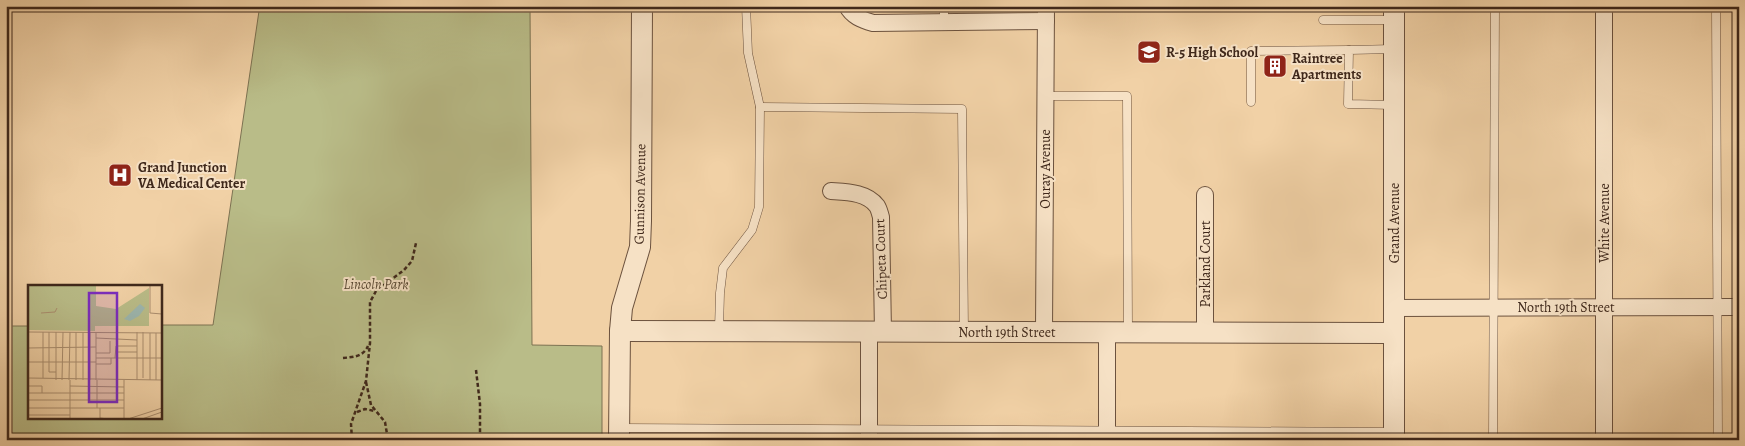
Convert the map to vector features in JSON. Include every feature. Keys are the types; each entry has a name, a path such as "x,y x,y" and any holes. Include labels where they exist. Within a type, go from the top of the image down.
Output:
{"street":[{"name":"Gunnison Avenue","path":"619,434 622,308 626,289 640,247 642,221 642,6"},
{"name":"White Avenue","path":"1604,6 1604,440"},
{"path":"851,11 863,20 873,22 944,14 1046,14"},
{"name":"Grand Avenue","path":"1394,13 1394,436"},
{"name":"Ouray Avenue","path":"1044,331 1046,14"},
{"name":"Chipeta Court","path":"831,190 847,192 869,199 877,206 881,217 883,232 869,435"},
{"name":"Parkland Court","path":"1205,195 1205,333"},
{"name":"North 19th Street","path":"1394,308 1739,307"},
{"name":"North 19th Street","path":"620,331 1394,333"},
{"path":"1107,332 1107,435"}],"lane":[{"path":"720,331 720,292 723,268 752,230 759,207 760,107 748,53 746,6"},
{"path":"1493,440 1495,6"},
{"path":"1716,6 1718,440"},
{"path":"1323,20 1394,13"},
{"path":"1252,102 1252,51 1394,49"},
{"path":"1349,50 1348,104 1394,105"},
{"path":"1046,96 1128,96 1128,332"},
{"path":"760,107 962,109 964,332"},
{"path":"619,434 1394,436"}],"path":[{"path":"352,440 351,424 366,381 370,343 370,302 376,291 404,270 412,261 416,243"},
{"path":"343,358 356,357 362,354 370,343"},
{"path":"476,370 480,404 480,440"},
{"path":"366,381 369,399 375,411 385,422 388,440"},
{"path":"356,413 365,409 375,411"}],"green space":[{"name":"Lincoln Park","path":"256,6 530,6 532,345 602,346 602,440 6,440 6,326 28,326 28,418 161,418 161,325 213,325 259,11"}],"place":[{"name":"R-5 High School","path":"1149,52"},
{"name":"Raintree Apartments","path":"1275,66"},
{"name":"Grand Junction VA Medical Center","path":"120,175"}]}
